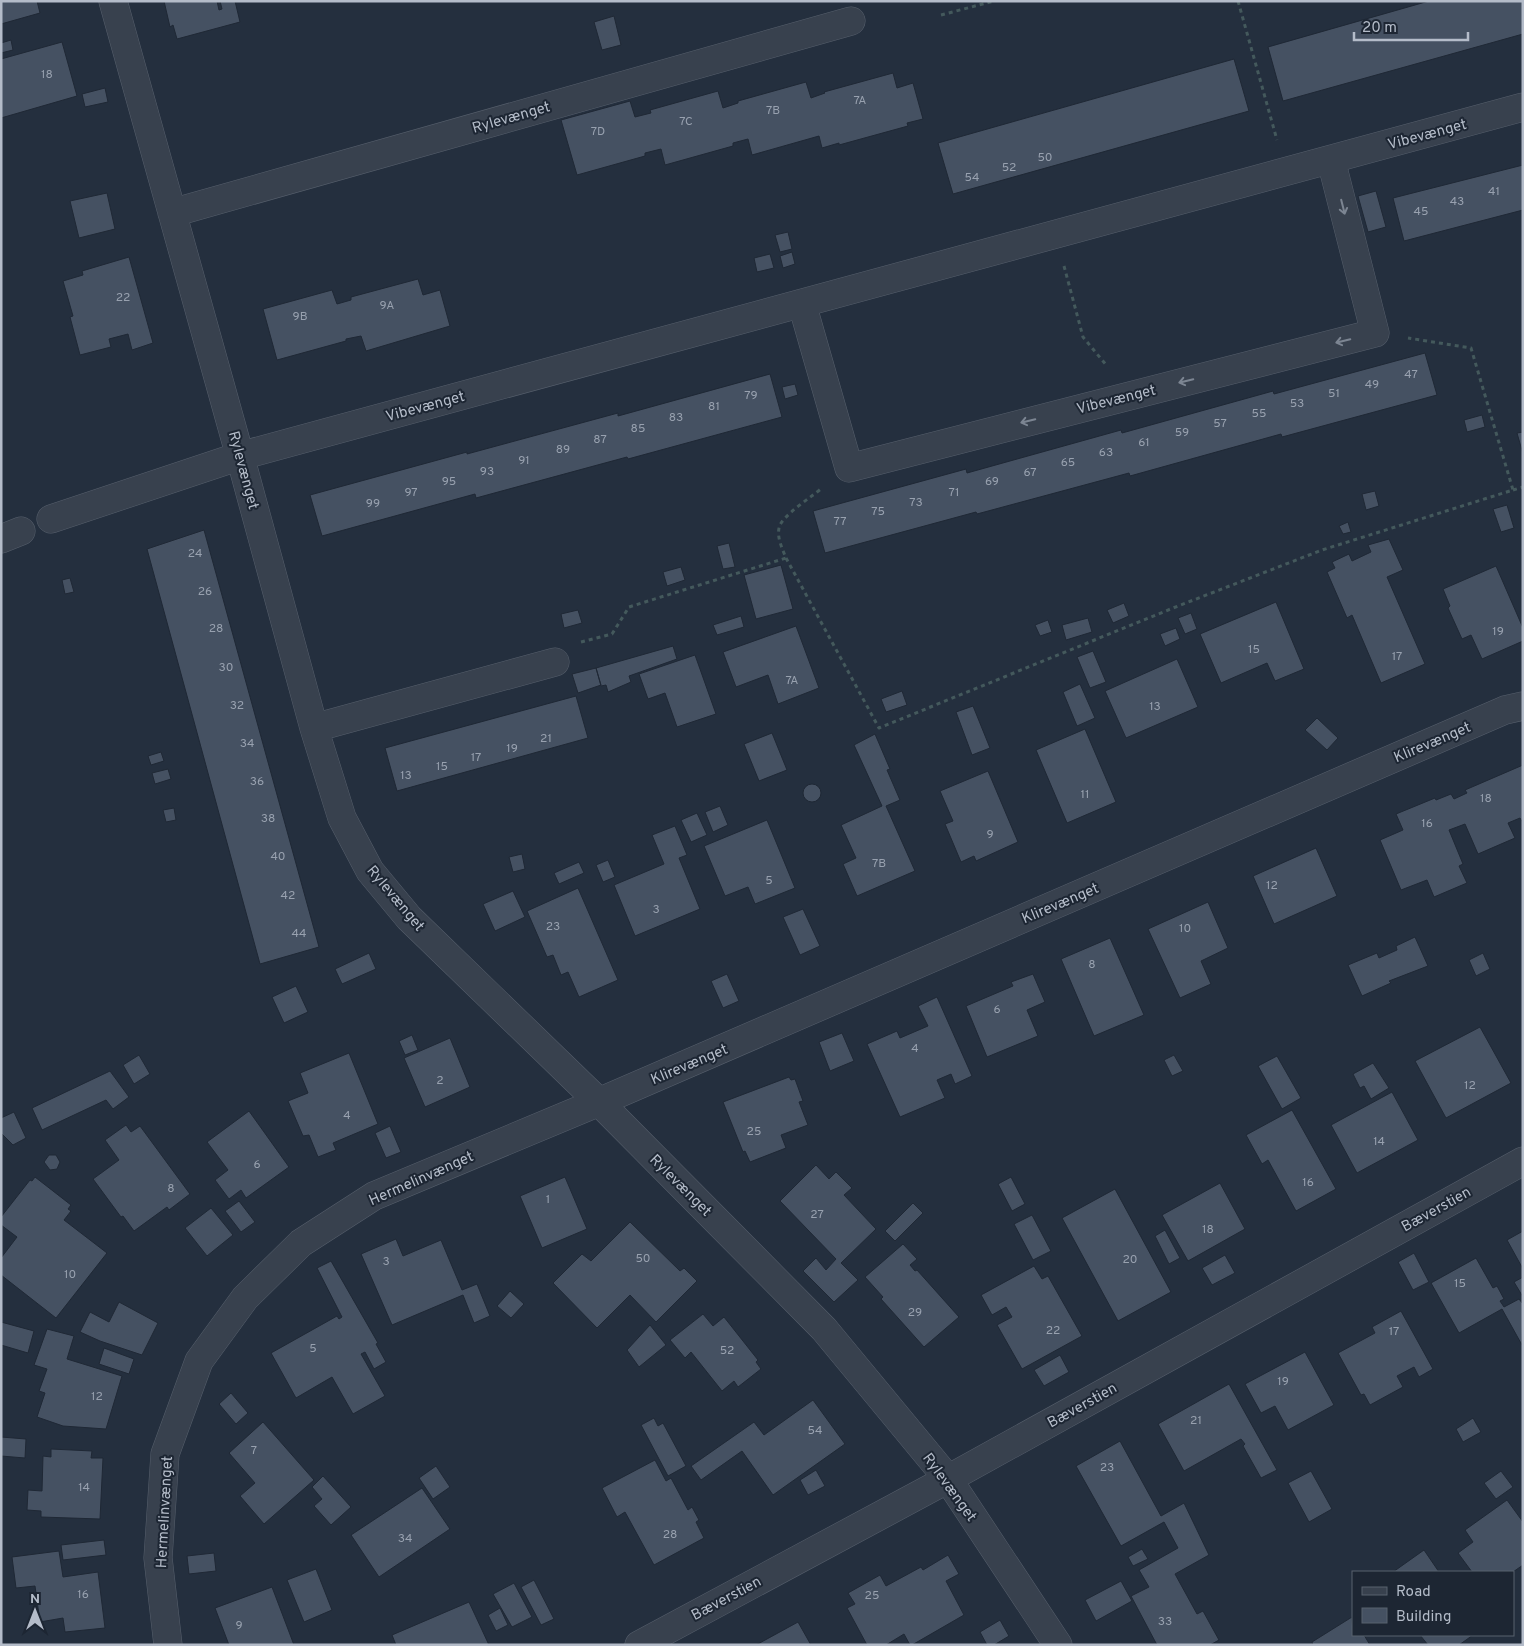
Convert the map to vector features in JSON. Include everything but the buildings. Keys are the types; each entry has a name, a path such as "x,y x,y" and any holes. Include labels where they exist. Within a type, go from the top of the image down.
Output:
{"street":[{"name":"Rylevænget","path":"113,1 314,728 342,818 370,871 409,918 599,1102 824,1330 948,1479 1058,1645"},
{"name":"Rylevænget","path":"172,213 851,21"},
{"name":"Vibevænget","path":"51,519 240,456 1523,108"},
{"path":"1331,160 1375,332"},
{"path":"802,304 849,468"},
{"name":"Vibevænget","path":"849,468 1375,332"},
{"path":"314,728 555,662"},
{"name":"Klirevænget","path":"599,1102 1505,710 1523,706"},
{"name":"Hermelinvænget","path":"168,1645 158,1558 165,1454 199,1361 245,1298 301,1243 374,1196 599,1102"},
{"name":"Bæverstien","path":"639,1645 948,1479 1523,1161"}],"path":[{"path":"942,15 994,1"},
{"path":"1238,1 1286,172"},
{"path":"1056,234 1083,337 1131,395"},
{"path":"1375,332 1471,348 1513,490"},
{"path":"849,468 788,516 779,526 779,538 786,558 879,728 1173,608 1322,550 1523,487"},
{"path":"555,662 562,647 612,634 629,607 786,558"}]}
